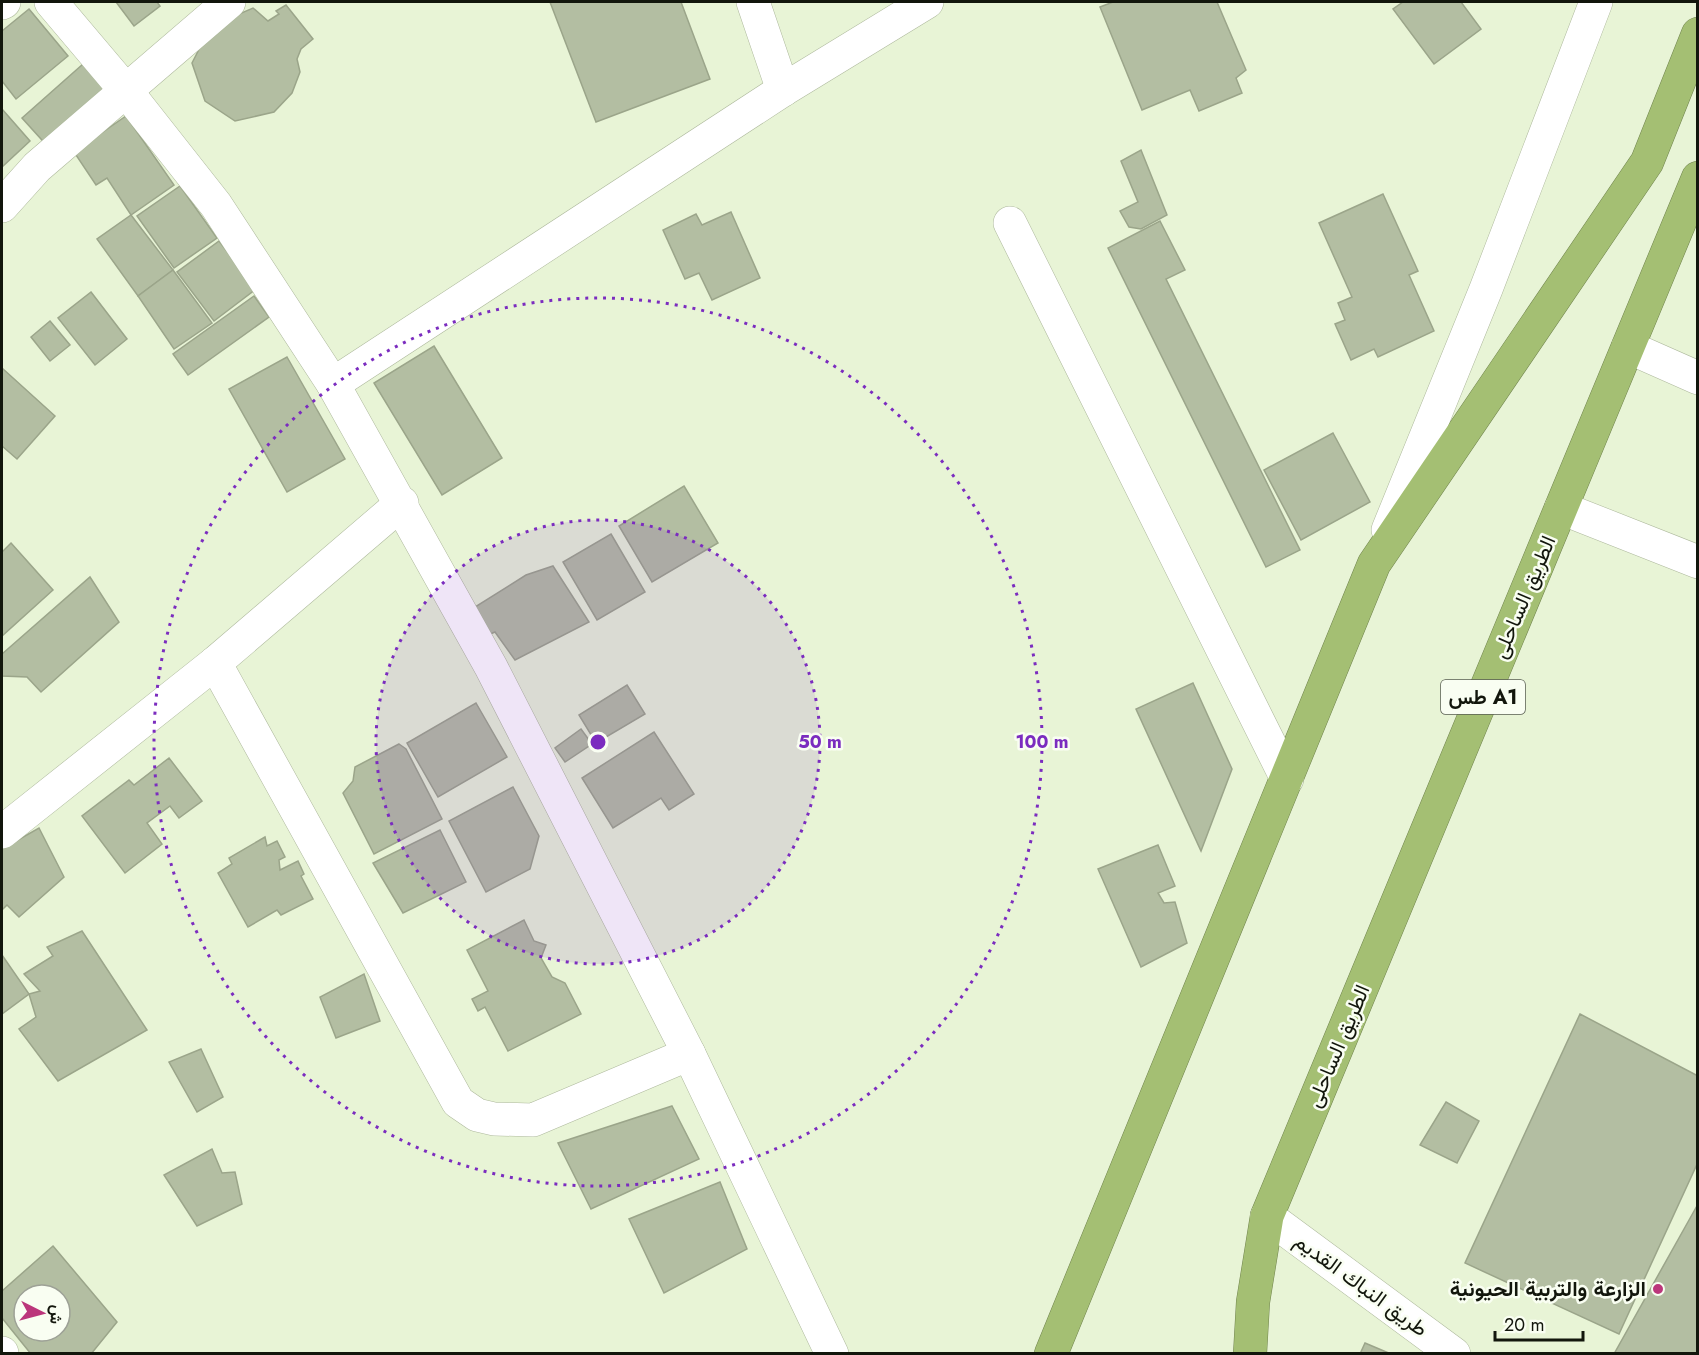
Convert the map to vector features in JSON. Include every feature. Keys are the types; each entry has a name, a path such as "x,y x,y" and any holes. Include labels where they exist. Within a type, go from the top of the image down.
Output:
{"highway":[{"path":"1051,1353 1374,564 1647,162 1698,34"},
{"name":"الطريق الساحلى","path":"1250,1353 1254,1302 1268,1216 1698,178"}],"street":[{"path":"51,2 127,92 216,205 333,384 402,503 496,677 689,1054 832,1353"},
{"path":"2,206 37,167 229,2"},
{"path":"753,2 783,90"},
{"path":"333,384 783,90 927,2"},
{"path":"1374,564 1486,290 1596,2"},
{"path":"1010,224 1287,779"},
{"path":"1628,347 1698,378"},
{"path":"2,832 215,663 402,503"},
{"path":"1561,508 1698,562"},
{"path":"215,663 458,1102 477,1115 494,1119 533,1120 689,1054"},
{"name":"طريق النباك القديم","path":"1268,1216 1454,1353"}],"building":[{"path":"116,2 157,2 160,6 134,26"},
{"path":"550,2 681,2 710,79 596,122"},
{"path":"1113,2 1217,2 1246,70 1236,78 1242,93 1199,111 1190,90 1142,110 1100,7"},
{"path":"1403,2 1461,2 1481,29 1434,64 1393,9"},
{"path":"286,5 313,39 301,49 297,59 300,72 292,93 274,112 235,121 205,101 192,63 211,26 253,8 268,21 279,14 276,11"},
{"path":"29,9 68,56 16,99 2,81 2,31"},
{"path":"83,64 111,95 50,149 22,118"},
{"path":"2,109 30,141 2,167"},
{"path":"126,116 174,185 131,215 107,178 96,185 74,152"},
{"path":"1141,150 1167,215 1141,229 1129,227 1120,211 1138,202 1121,161"},
{"path":"180,186 217,238 174,268 137,216"},
{"path":"1383,194 1418,271 1409,275 1434,331 1378,357 1374,349 1351,360 1335,324 1345,320 1338,303 1352,297 1319,223"},
{"path":"731,212 760,278 712,300 699,273 685,279 663,230 696,214 702,225"},
{"path":"131,215 173,270 138,296 97,239"},
{"path":"1160,221 1185,270 1166,279 1300,550 1266,567 1108,248"},
{"path":"219,241 256,289 214,321 177,272"},
{"path":"173,270 212,323 174,349 138,296"},
{"path":"91,292 127,339 95,365 58,318"},
{"path":"254,296 269,317 188,375 173,354"},
{"path":"50,321 70,345 50,361 31,337"},
{"path":"434,346 502,458 442,495 374,383"},
{"path":"287,357 345,459 287,492 229,389"},
{"path":"2,368 55,416 17,459 2,446"},
{"path":"1333,433 1370,502 1301,540 1264,470"},
{"path":"684,486 718,543 652,582 619,526"},
{"path":"611,534 645,592 597,620 563,562"},
{"path":"11,543 53,590 2,636 2,552"},
{"path":"553,566 589,622 515,660 495,632 488,635 475,607 526,575"},
{"path":"90,577 119,622 41,692 27,677 2,676 2,654"},
{"path":"1193,683 1232,769 1201,851 1136,709"},
{"path":"627,685 645,714 596,743 579,715"},
{"path":"476,703 507,757 438,797 407,743"},
{"path":"581,729 592,744 565,762 555,748"},
{"path":"654,732 694,794 669,810 661,798 613,828 582,778"},
{"path":"399,744 406,749 442,819 374,854 343,793 353,781 355,767"},
{"path":"169,758 202,801 179,818 170,806 147,823 162,844 125,873 82,816 129,780 134,785"},
{"path":"513,787 539,836 530,869 486,892 449,821"},
{"path":"39,828 64,877 19,917 7,905 2,910 2,849"},
{"path":"440,830 466,882 403,913 373,863"},
{"path":"265,837 267,846 277,841 285,857 279,860 280,870 298,861 304,874 301,876 313,899 281,915 277,910 248,927 218,873 232,864 229,858"},
{"path":"1158,845 1175,886 1158,893 1164,903 1175,902 1187,943 1141,967 1098,869"},
{"path":"524,920 534,941 546,945 541,958 552,977 565,983 581,1014 508,1051 485,1007 478,1011 472,999 488,991 467,950"},
{"path":"82,931 147,1030 58,1081 19,1029 36,1017 29,994 40,991 24,974 53,956 47,947"},
{"path":"2,955 29,994 2,1014"},
{"path":"364,974 380,1021 336,1038 320,997"},
{"path":"1580,1014 1698,1076 1698,1162 1619,1334 1465,1263"},
{"path":"201,1049 223,1097 197,1112 169,1062"},
{"path":"1446,1102 1479,1121 1457,1163 1420,1145"},
{"path":"672,1106 699,1159 591,1209 558,1143"},
{"path":"212,1149 222,1173 235,1172 242,1204 197,1226 164,1175"},
{"path":"720,1182 747,1249 664,1293 629,1219"},
{"path":"1698,1204 1698,1354 1614,1354"},
{"path":"53,1246 117,1322 91,1354 31,1354 22,1343 72,1343 72,1283 12,1283 12,1330 2,1318 2,1291"},
{"path":"1365,1343 1391,1354 1360,1354"}],"place":[{"name":"الزارعة والتربية الحيونية","path":"1658,1289"}]}
